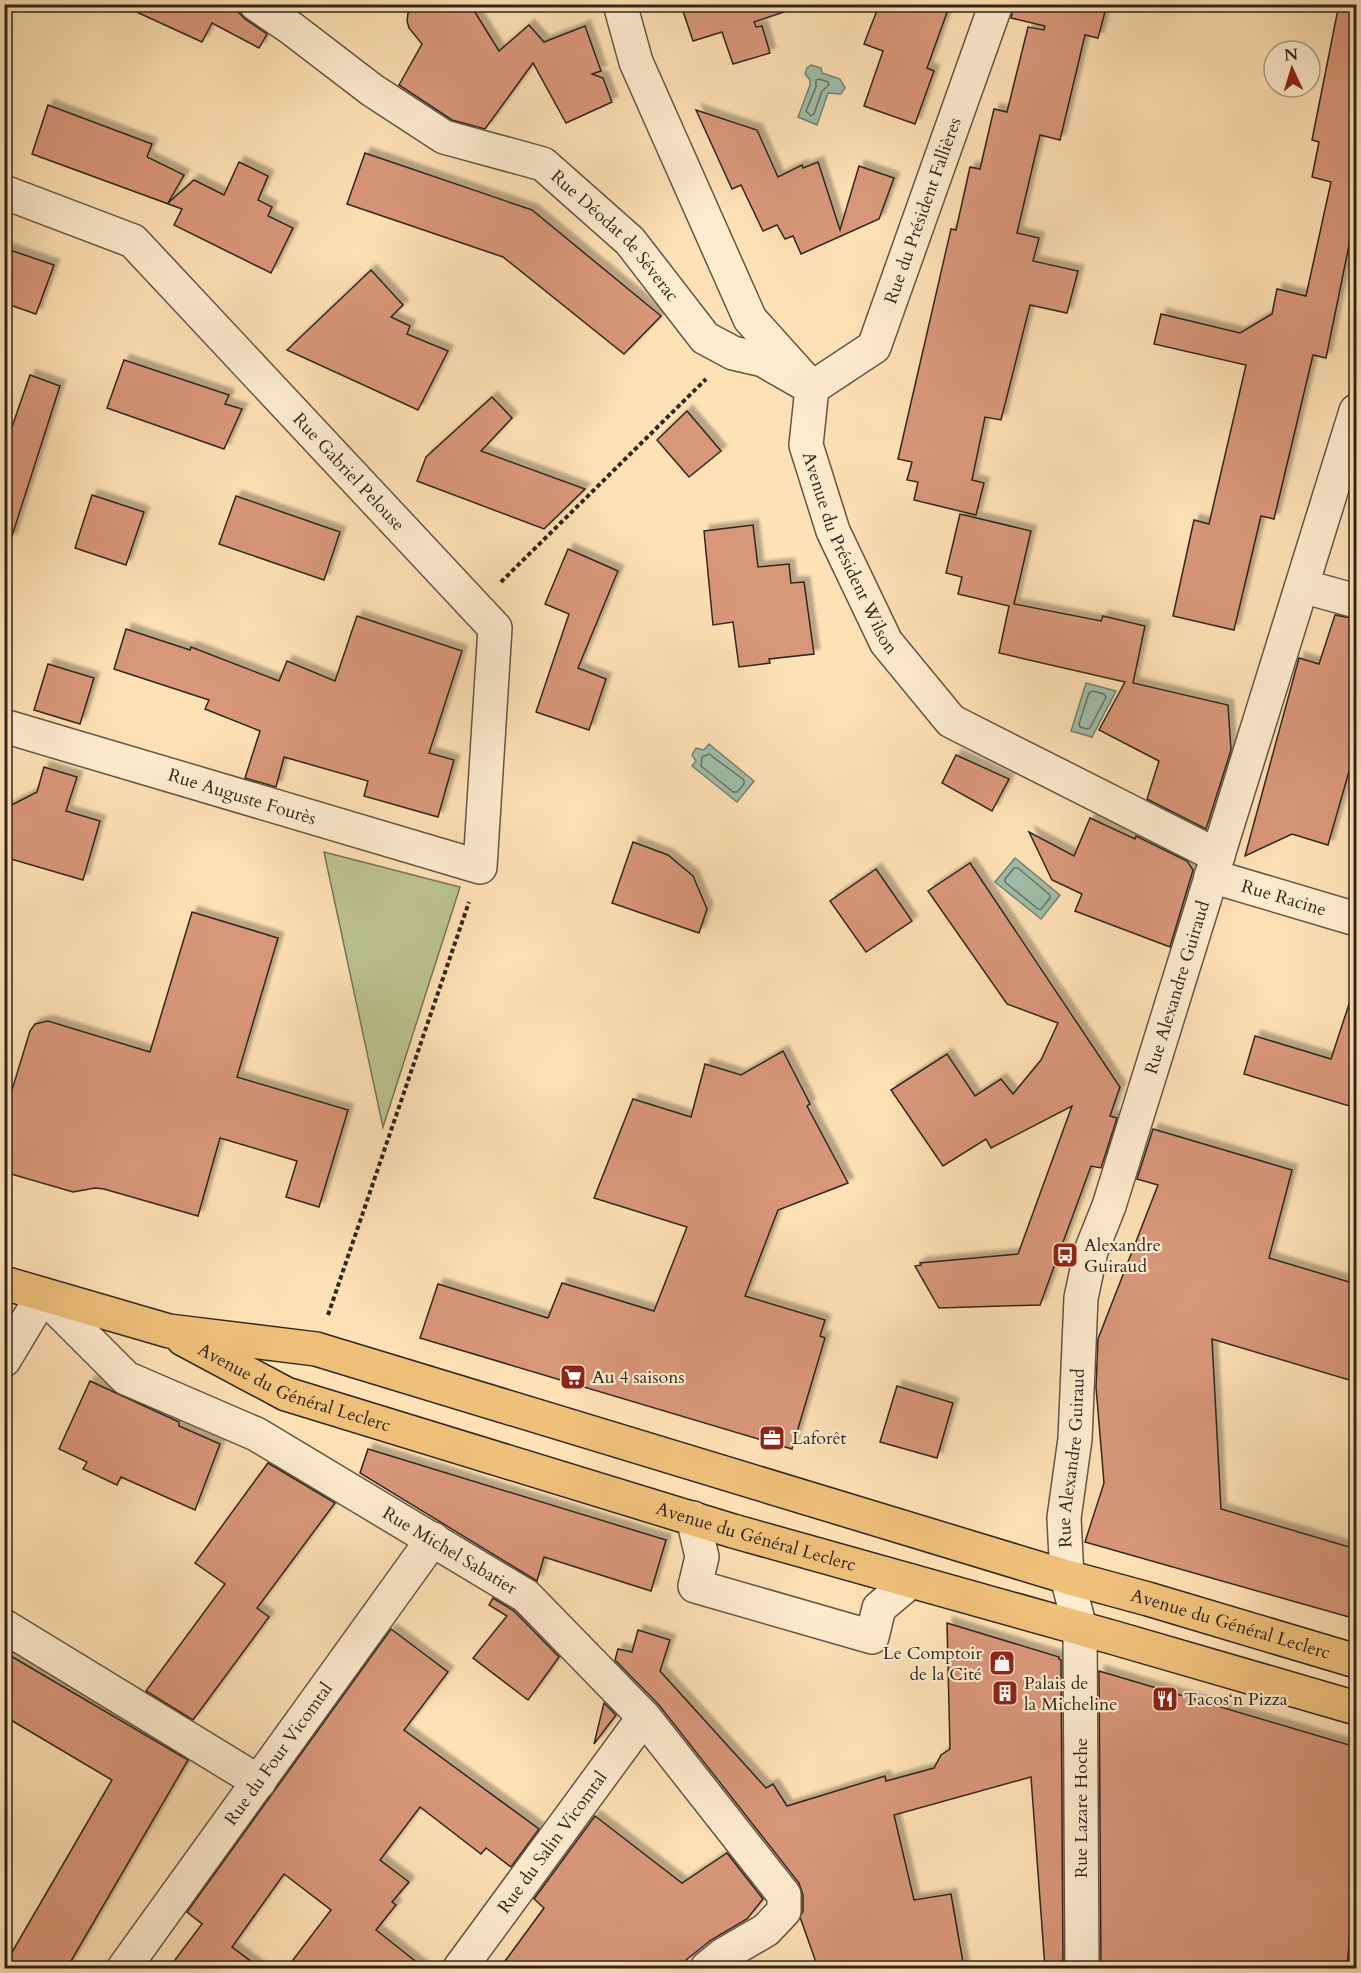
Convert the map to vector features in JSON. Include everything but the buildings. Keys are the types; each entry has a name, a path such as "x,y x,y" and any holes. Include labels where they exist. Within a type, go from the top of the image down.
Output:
{"main road":[{"name":"Avenue du Général Leclerc","path":"4,1283 169,1331 316,1349 1067,1577 1356,1661"},
{"name":"Avenue du Général Leclerc","path":"169,1331 286,1394 693,1518 1356,1708"}],"street":[{"name":"Rue Déodat de Séverac","path":"256,4 372,90 444,138 543,164 630,240 705,338 732,353 763,360 812,388"},
{"path":"620,4 636,62 750,319 812,388"},
{"name":"Rue du Président Fallières","path":"812,388 874,347 996,4"},
{"name":"Rue Gabriel Pelouse","path":"4,192 133,241 477,606 495,628 480,867"},
{"name":"Avenue du Président Wilson","path":"812,388 806,445 833,531 886,642 951,721 1214,866"},
{"name":"Rue Alexandre Guiraud","path":"1067,1577 1064,1518 1075,1439 1081,1298 1090,1251 1109,1206 1356,411"},
{"path":"1302,586 1356,601"},
{"name":"Rue Auguste Fourès","path":"4,726 480,867"},
{"name":"Rue Racine","path":"1214,866 1356,919"},
{"path":"4,1360 43,1295"},
{"name":"Rue Michel Sabatier","path":"43,1295 126,1378 256,1434 526,1596 644,1717 784,1895 784,1911 766,1930 723,1955 707,1968"},
{"path":"693,1518 702,1557 695,1586 872,1637 879,1608 911,1581"},
{"name":"Rue du Four Vicomtal","path":"124,1968 433,1539"},
{"name":"Rue Lazare Hoche","path":"1067,1577 1080,1628 1082,1968"},
{"path":"4,1626 258,1782"},
{"name":"Rue du Salin Vicomtal","path":"460,1968 644,1717"}],"path":[{"path":"477,606 732,353"},
{"path":"316,1349 480,867"}],"green space":[{"path":"324,852 460,887 383,1127"}],"water":[{"path":"811,65 821,68 822,73 840,79 845,88 841,94 828,93 817,125 798,117 810,85 810,80 805,74"},
{"path":"1086,683 1116,691 1092,737 1071,731"},
{"path":"709,744 754,781 737,802 692,766 696,761 692,755 696,748 704,750"},
{"path":"1015,858 1060,895 1041,919 995,882"}],"place":[{"name":"Alexandre Guiraud","path":"1065,1255"},
{"name":"Au 4 saisons","path":"573,1377"},
{"name":"Laforêt","path":"772,1438"},
{"name":"Le Comptoir de la Cité","path":"1002,1663"},
{"name":"Palais de la Micheline","path":"1005,1693"},
{"name":"Tacos‘n Pizza","path":"1165,1699"}]}
